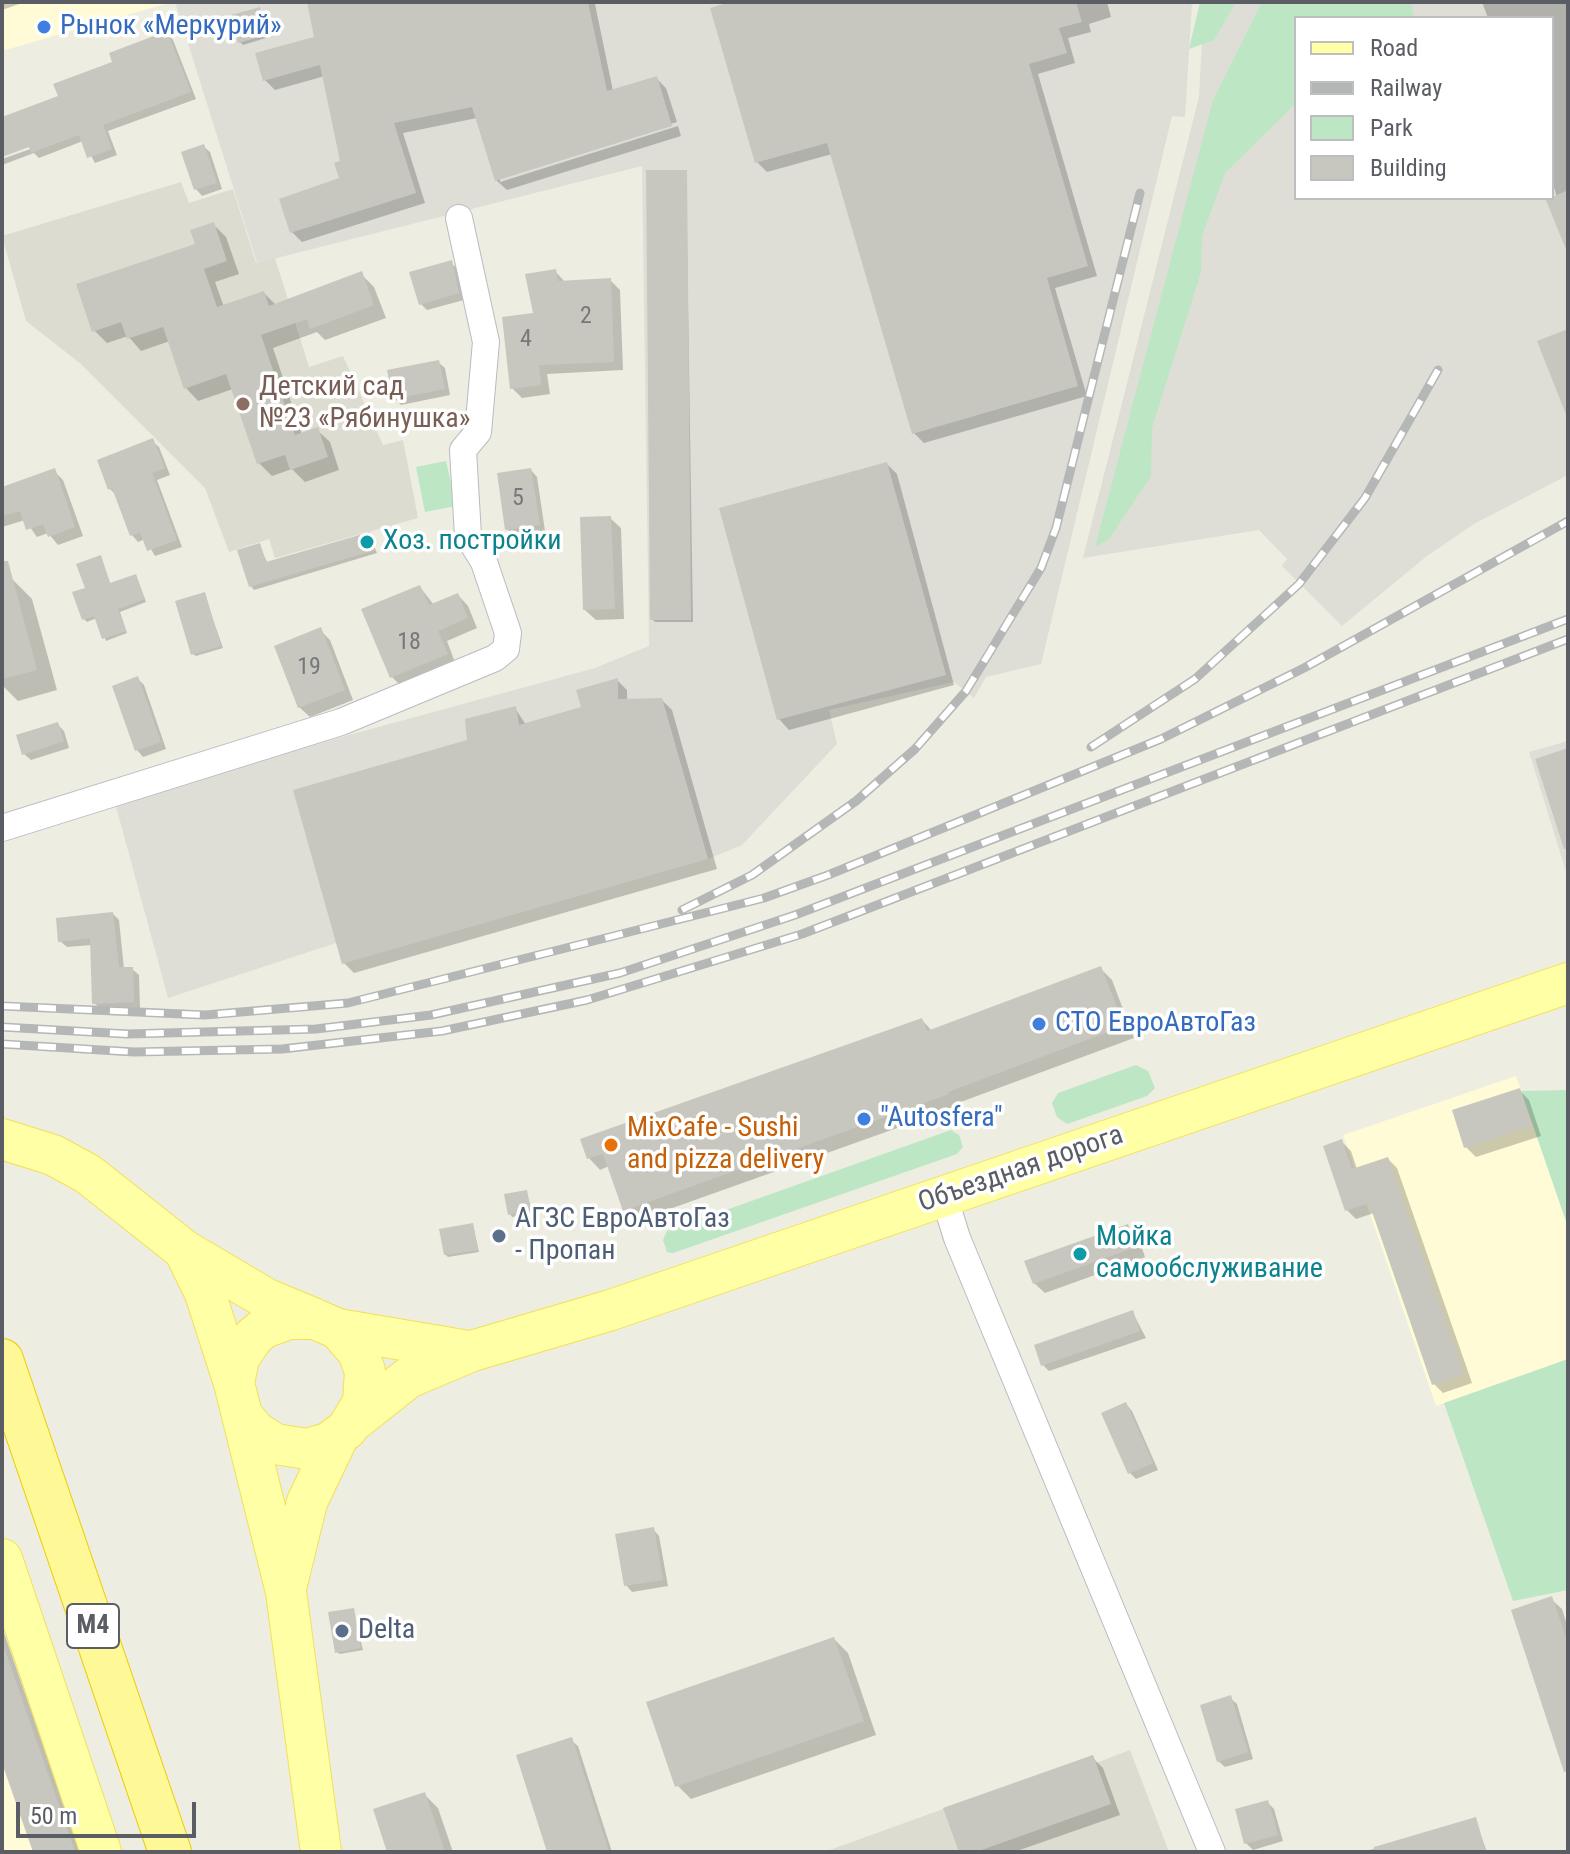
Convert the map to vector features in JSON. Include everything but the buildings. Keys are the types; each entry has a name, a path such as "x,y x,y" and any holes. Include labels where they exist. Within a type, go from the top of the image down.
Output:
{"highway":[{"name":"M4","path":"2,1360 170,1852"}],"main road":[{"name":"Объездная дорога","path":"346,1429 408,1378 472,1351 611,1310 1568,983"},
{"path":"2,1139 53,1155 88,1174 184,1250 267,1299 327,1324 358,1352 365,1371 365,1392 307,1502 286,1592"},
{"path":"184,1250 205,1293 238,1399 286,1592 321,1852"},
{"path":"346,1429 307,1449 285,1447 265,1439 238,1399 239,1358 264,1328 289,1319 472,1351"},
{"path":"2,1559 101,1852"}],"street":[{"path":"2,828 341,722 495,658 506,649 508,633 484,562 468,536 463,450 478,432 486,342 459,218"},
{"path":"944,1196 963,1252 1212,1852"}],"shaded area":[{"name":"Рынок «Меркурий»","path":"2,2 172,2 2,51"},
{"path":"175,2 1192,2 1185,117 1172,116 1041,664 986,677 974,698 954,682 829,710 837,744 742,845 708,859 342,964 336,943 168,998 114,799 595,668 649,646 642,166 257,263"},
{"path":"1204,2 1568,2 1568,475 1474,524 1427,556 1342,626 1282,566 1287,559 1259,530 1083,558 1199,97"},
{"name":"Детский сад №23 «Рябинушка»","path":"181,182 189,203 233,189 256,263 275,258 309,367 343,356 383,445 403,440 418,518 275,558 269,539 229,552 205,488 81,364 26,321 2,236"},
{"path":"1568,741 1568,878 1529,752"},
{"path":"1516,1076 1568,1227 1568,1359 1436,1406 1343,1135"},
{"path":"2,1642 75,1852 2,1852"},
{"path":"1130,1750 1169,1852 824,1852 1093,1755 1096,1763"}],"green space":[{"path":"1200,2 1236,2 1214,40 1189,49"},
{"path":"1262,2 1411,2 1414,16 1294,16 1294,105 1225,173 1202,236 1201,272 1152,428 1151,476 1109,539 1095,547 1213,100"},
{"path":"446,461 456,506 425,512 416,467"},
{"path":"1136,1065 1148,1071 1155,1088 1147,1096 1067,1124 1057,1117 1052,1103 1058,1093"},
{"path":"1568,1090 1568,1227 1521,1091"},
{"path":"951,1130 959,1135 963,1147 957,1154 673,1253 667,1252 663,1240 667,1231"},
{"path":"1568,1359 1568,1590 1513,1601 1444,1403"}],"railway":[{"path":"682,910 752,875 856,801 915,749 966,691 1041,568 1056,528 1140,193"},
{"path":"1091,747 1195,679 1299,584 1365,498 1438,370"},
{"path":"2,1006 205,1015 348,1003 764,898 828,875 1161,739 1304,668 1568,521"},
{"path":"2,1027 128,1034 316,1029 431,1015 620,973 795,915 1568,619"},
{"path":"2,1044 134,1052 282,1049 442,1031 587,1000 802,934 1568,639"}],"place":[{"name":"Рынок «Меркурий»","path":"44,27"},
{"name":"Детский сад №23 «Рябинушка»","path":"243,404"},
{"name":"Хоз. постройки","path":"367,542"},
{"name":"СТО ЕвроАвтоГаз","path":"1039,1024"},
{"name":"\"Autosfera\"","path":"864,1119"},
{"name":"MixСafe - Sushi and pizza delivery","path":"611,1145"},
{"name":"АГЗС ЕвроАвтоГаз - Пропан","path":"499,1236"},
{"name":"Мойка самообслуживание","path":"1080,1254"},
{"name":"Delta","path":"342,1631"}]}
